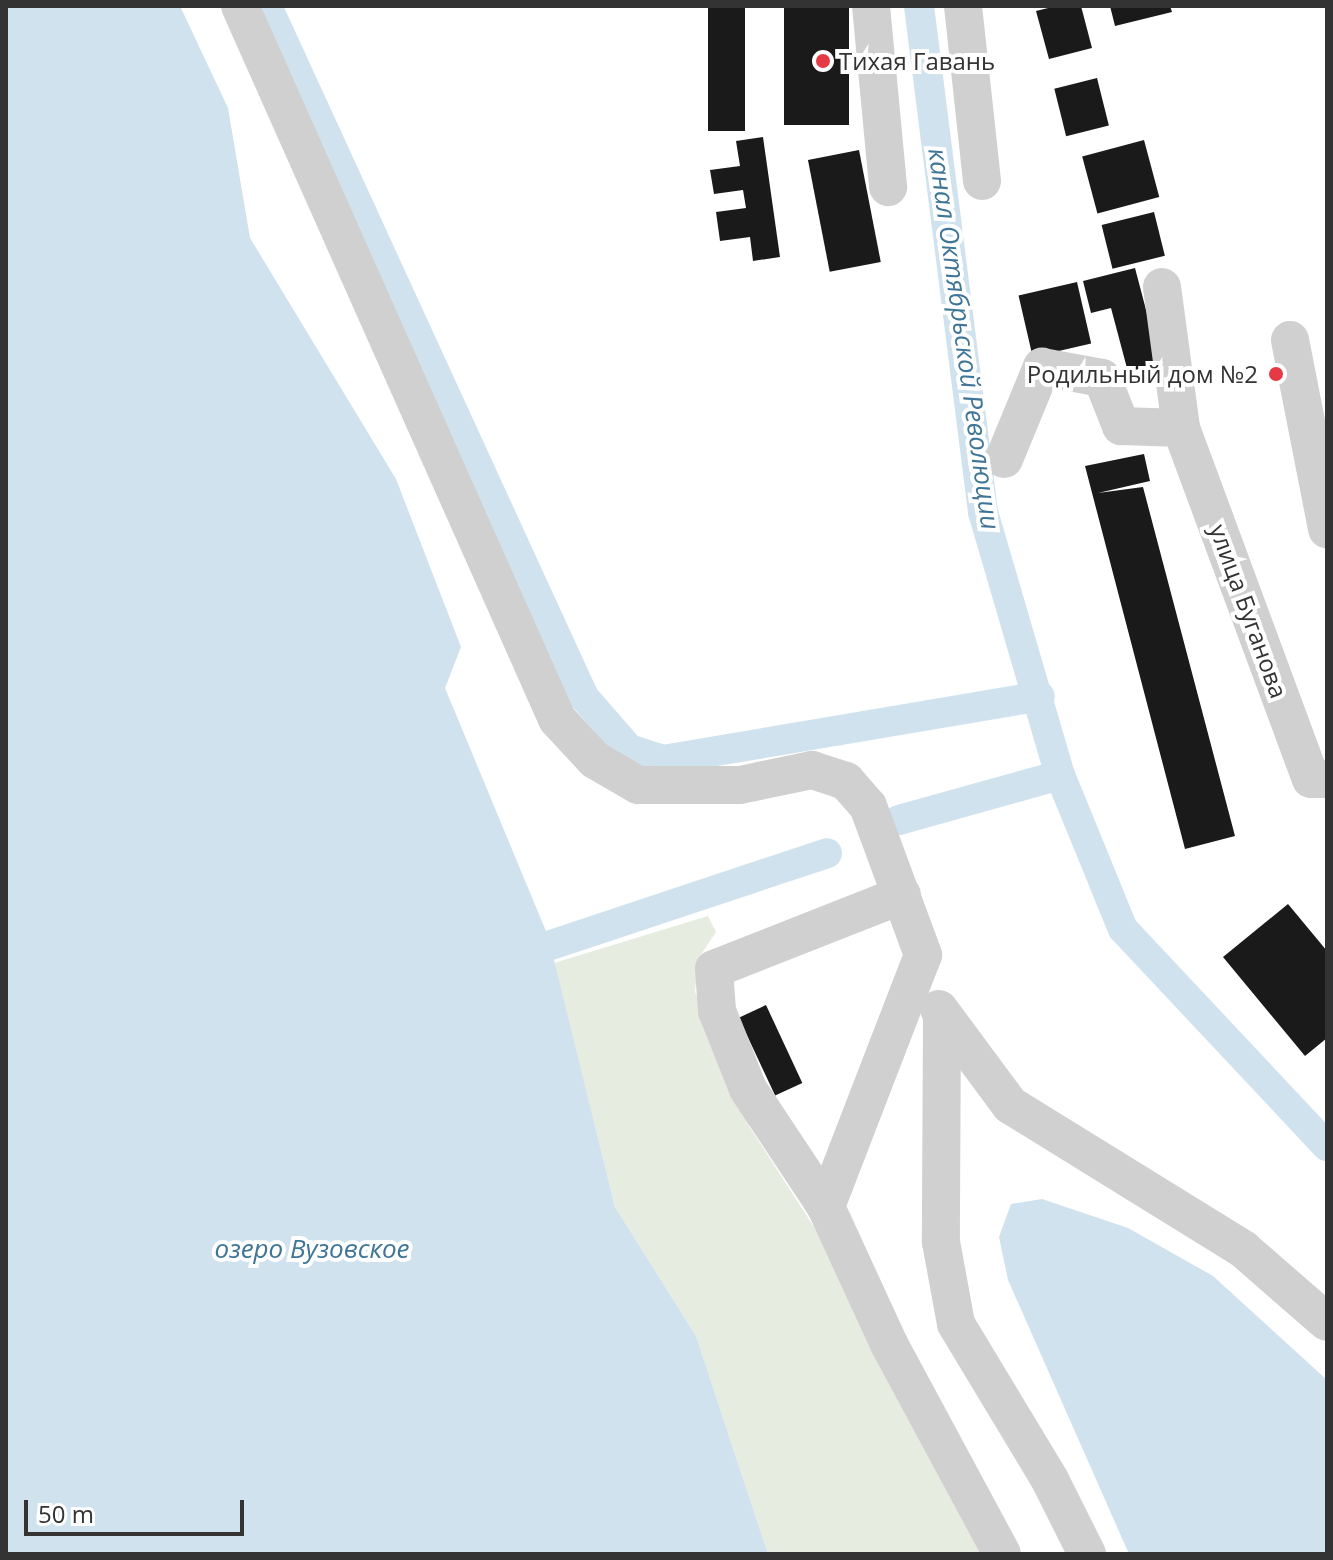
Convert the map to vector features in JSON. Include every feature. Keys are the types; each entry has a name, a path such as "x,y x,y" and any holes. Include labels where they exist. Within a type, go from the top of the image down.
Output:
{"street":[{"path":"240,6 557,719 595,760 638,785 740,785 812,770 846,781 868,806 923,955 942,1019 941,1242 956,1324 1050,1480 1087,1554"},
{"path":"871,6 888,187"},
{"path":"963,6 982,181"},
{"path":"1004,459 1042,367 1102,378 1121,426 1181,428 1162,287"},
{"path":"1290,340 1319,451 1327,529"},
{"name":"улица Буганова","path":"1181,428 1311,779 1327,779"},
{"path":"902,895 714,969 717,1011 748,1089 826,1207 889,1344 1002,1554"},
{"path":"826,1207 923,955"},
{"path":"942,1019 1010,1105 1243,1249 1327,1322"}],"shaded area":[{"path":"708,916 716,932 698,959 695,992 712,1025 749,1126 823,1241 994,1554 768,1554 696,1336 615,1207 554,963"}],"water":[{"name":"озеро Вузовское","path":"6,6 180,6 228,108 250,238 396,479 461,647 445,688 548,936 615,1207 696,1336 768,1554 6,1554"},
{"path":"1042,1199 1128,1228 1213,1276 1327,1380 1327,1554 1129,1554 1008,1280 999,1237 1011,1204"}],"building":[{"path":"708,6 745,6 745,131 708,131"},
{"name":"Тихая Гавань","path":"784,6 849,6 849,125 784,125"},
{"path":"1056,6 1081,6 1092,48 1049,59 1036,11"},
{"path":"1110,6 1170,6 1172,12 1115,26"},
{"path":"1097,78 1109,126 1066,136 1054,89"},
{"path":"763,137 780,257 753,261 750,237 720,241 716,212 746,208 743,190 714,194 710,170 740,166 736,141"},
{"path":"1144,140 1159,197 1097,214 1082,157"},
{"path":"859,150 881,262 830,272 808,160"},
{"path":"1154,212 1165,256 1112,269 1102,225"},
{"path":"1135,268 1160,363 1128,372 1111,308 1091,313 1083,281"},
{"path":"1077,282 1091,343 1033,357 1019,295"},
{"path":"1144,454 1150,481 1098,493 1143,487 1235,836 1185,849 1085,466"},
{"path":"1288,904 1327,951 1327,1038 1305,1056 1223,957"},
{"path":"766,1005 802,1083 775,1096 739,1018"}],"waterway":[{"path":"267,6 584,697 629,749 663,760 1040,696"},
{"name":"канал Октябрьской Революции","path":"919,6 983,512 1060,775 1123,929 1327,1146"},
{"path":"899,820 1060,775"},
{"path":"548,946 827,853"}],"place":[{"name":"Тихая Гавань","path":"823,61"},
{"name":"Родильный дом №2","path":"1276,374"}]}
